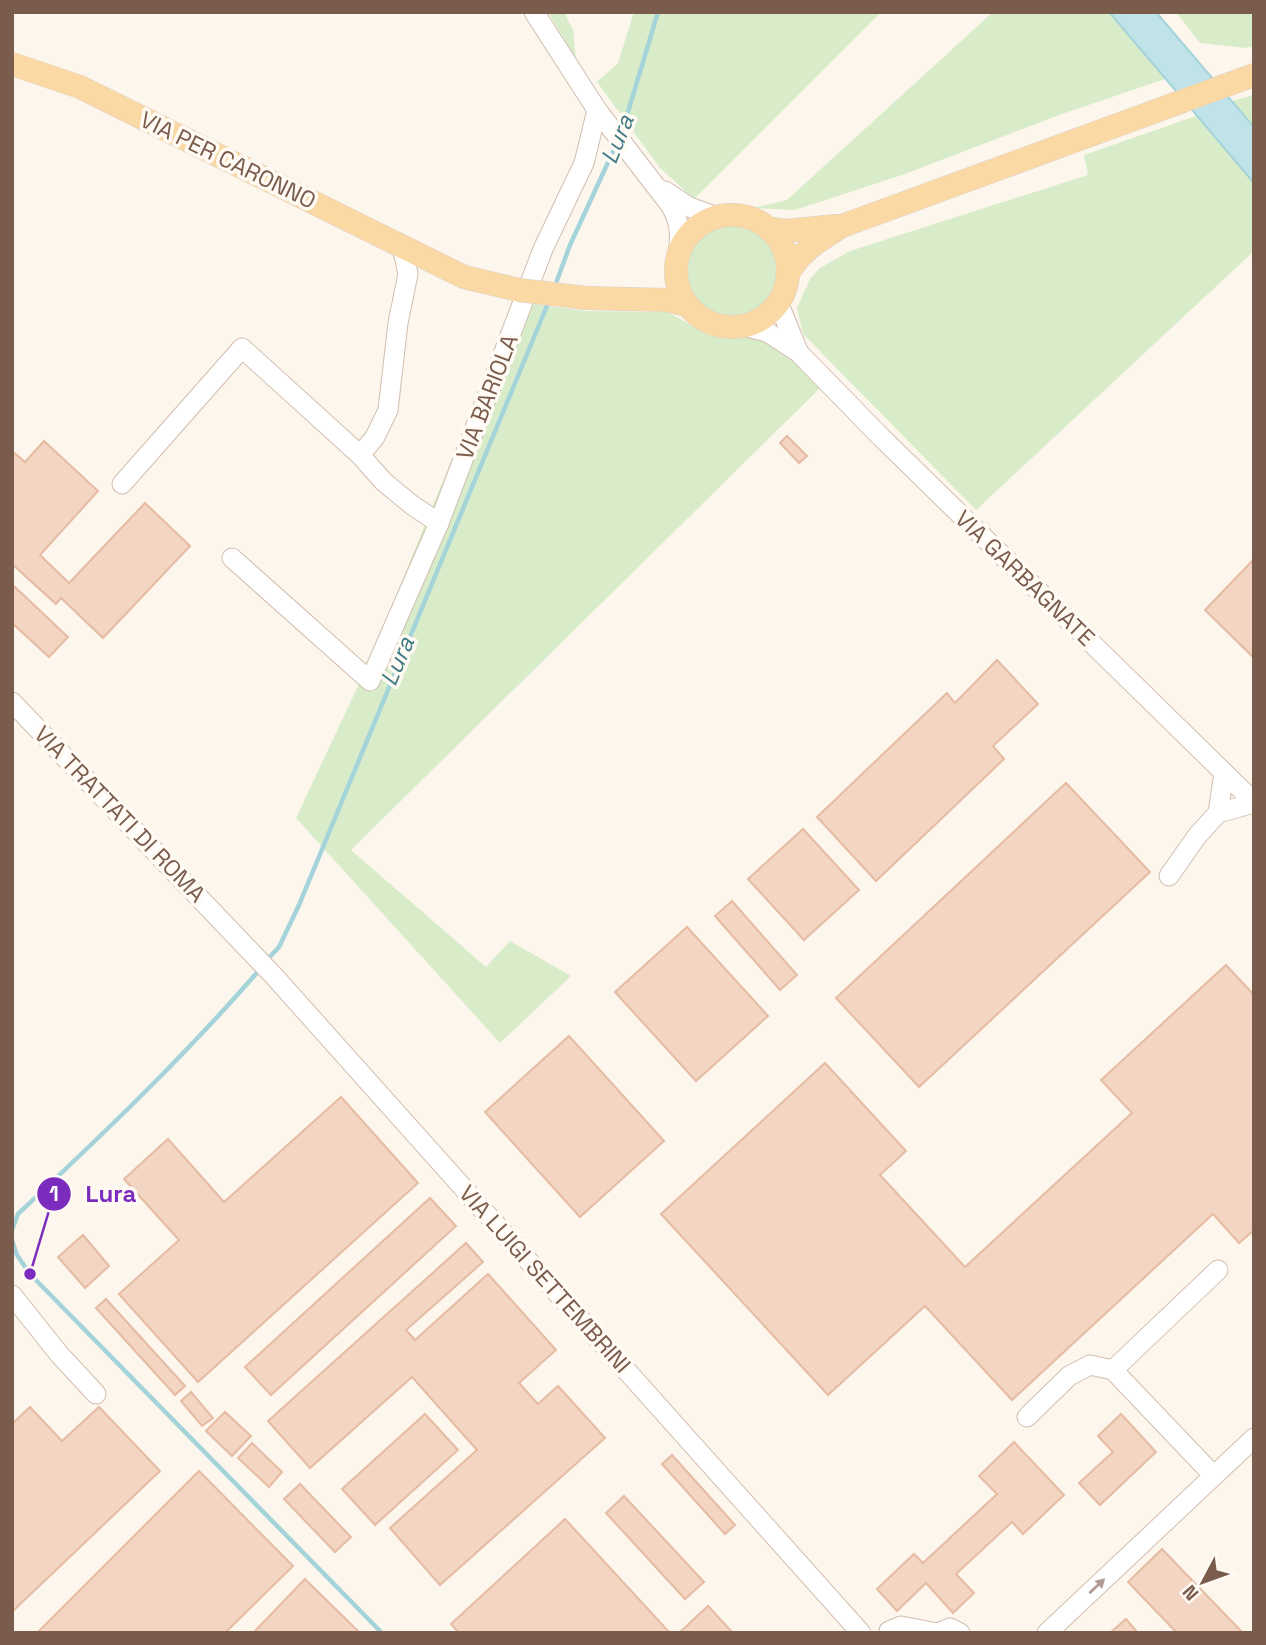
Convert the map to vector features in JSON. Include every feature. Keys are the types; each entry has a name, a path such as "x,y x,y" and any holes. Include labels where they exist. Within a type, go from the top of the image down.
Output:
{"main road":[{"name":"VIA PER CARONNO","path":"12,64 80,88 464,277 519,290 597,298"},
{"path":"678,253 676,280 687,305 698,316 712,324 743,326 769,313 778,302 795,260 805,250 842,226 1254,75"},
{"path":"597,298 649,286 662,278 684,240 693,230 717,217 735,215 753,219 768,228 780,242 786,257 788,275"},
{"path":"768,228 785,231 842,226"},
{"path":"597,298 667,300 687,305"}],"street":[{"path":"534,12 597,110 632,158 656,185 678,219 681,235 678,253"},
{"name":"VIA BARIOLA","path":"232,558 370,681 439,523 543,248 584,163 597,110"},
{"path":"656,185 689,207 717,217"},
{"path":"360,455 375,437 388,410 407,265 399,245"},
{"path":"405,292 414,280 440,265"},
{"name":"VIA GARBAGNATE","path":"778,302 798,352"},
{"name":"VIA GARBAGNATE","path":"743,326 767,332 798,352 881,437 1254,802"},
{"path":"122,484 242,348 360,455 384,482 439,523"},
{"name":"VIA TRATTATI DI ROMA","path":"12,702 227,927"},
{"path":"1218,813 1224,773"},
{"path":"1169,876 1197,836 1218,813 1254,802"},
{"name":"VIA LUIGI SETTEMBRINI","path":"227,927 273,975 861,1633"},
{"path":"1113,1370 1217,1270"},
{"path":"12,1295 59,1354 96,1394"},
{"path":"1027,1416 1069,1376 1090,1365 1113,1370 1213,1475"},
{"path":"1047,1633 1254,1438"},
{"path":"889,1631 901,1626 937,1633 950,1628 960,1633"}],"green space":[{"path":"548,12 564,12 573,30 576,59"},
{"path":"634,12 881,12 694,199 660,168 597,82 618,63"},
{"path":"993,12 1109,12 1165,79 1059,115 902,175 795,210 754,208 787,200"},
{"path":"1176,12 1254,12 1254,46 1246,48 1200,43"},
{"path":"1254,95 1254,127 1232,101"},
{"path":"1196,116 1254,183 1254,251 976,510 803,334 797,308 810,279 820,268 850,251 1088,175 1084,155"},
{"path":"731,225 748,229 763,239 773,254 777,271 773,288 763,303 748,313 731,317 714,313 699,303 689,288 685,271 689,254 699,239 714,229"},
{"path":"516,302 586,311 668,312 708,335 744,336 766,341 792,359 820,388 351,850 486,967 510,941 571,976 500,1043 296,818 366,669"}],"water":[{"path":"1109,12 1156,12 1254,127 1254,183"}],"building":[{"path":"787,436 807,456 799,463 780,443"},
{"path":"44,441 98,491 40,555 69,583 145,503 190,546 103,638 61,598 56,604 12,564 12,451 25,462"},
{"path":"1254,559 1254,658 1205,610"},
{"path":"15,587 68,637 49,657 12,623 12,590"},
{"path":"997,660 1038,704 993,746 1004,759 876,881 817,817 947,693 955,703"},
{"path":"1066,783 1150,872 919,1087 836,998"},
{"path":"803,829 859,890 804,940 748,879"},
{"path":"732,901 797,975 780,990 715,916"},
{"path":"687,927 768,1016 696,1081 615,992"},
{"path":"1226,965 1254,995 1254,1230 1239,1243 1213,1214 1012,1400 925,1306 828,1395 661,1214 825,1063 906,1151 880,1175 965,1267 1132,1113 1101,1080"},
{"path":"569,1036 664,1141 580,1217 485,1112"},
{"path":"341,1097 418,1183 198,1382 119,1294 179,1240 124,1179 168,1139 224,1202"},
{"path":"430,1198 456,1226 271,1395 245,1367"},
{"path":"83,1235 109,1266 85,1288 58,1257"},
{"path":"466,1243 483,1262 406,1330 415,1340 488,1274 556,1350 519,1383 538,1404 558,1386 605,1438 440,1585 390,1528 477,1450 412,1377 310,1468 268,1421"},
{"path":"106,1299 185,1386 175,1395 96,1308"},
{"path":"191,1392 213,1418 202,1426 181,1401"},
{"path":"30,1407 62,1441 99,1407 160,1471 12,1612 12,1424"},
{"path":"225,1412 251,1436 232,1456 206,1431"},
{"path":"425,1414 458,1450 375,1525 342,1489"},
{"path":"1121,1414 1156,1452 1100,1505 1079,1483 1113,1452 1098,1436"},
{"path":"1014,1442 1064,1495 1023,1534 1012,1522 956,1574 974,1593 953,1613 926,1583 897,1611 877,1589 914,1554 923,1563 997,1494 979,1476"},
{"path":"252,1443 282,1472 269,1487 238,1458"},
{"path":"672,1455 735,1525 725,1534 662,1464"},
{"path":"199,1471 293,1566 225,1633 37,1633"},
{"path":"300,1484 351,1537 335,1552 284,1499"},
{"path":"624,1496 704,1582 685,1599 606,1513"},
{"path":"565,1519 670,1633 459,1633 451,1624"},
{"path":"1162,1549 1243,1633 1177,1633 1128,1582"},
{"path":"305,1579 360,1633 257,1633 255,1631"},
{"path":"708,1606 733,1633 679,1633"},
{"path":"1126,1619 1138,1633 1110,1633"}],"waterway":[{"name":"Lura","path":"622,132 658,12"},
{"name":"Lura","path":"555,286 570,245 617,143"},
{"name":"Lura","path":"266,961 279,947 299,905 549,301"},
{"name":"Lura","path":"12,1230 18,1214 173,1063 261,968"},
{"name":"Lura","path":"12,1240 17,1255 30,1274 382,1633"}],"place":[{"name":"Lura","path":"30,1274"}]}
